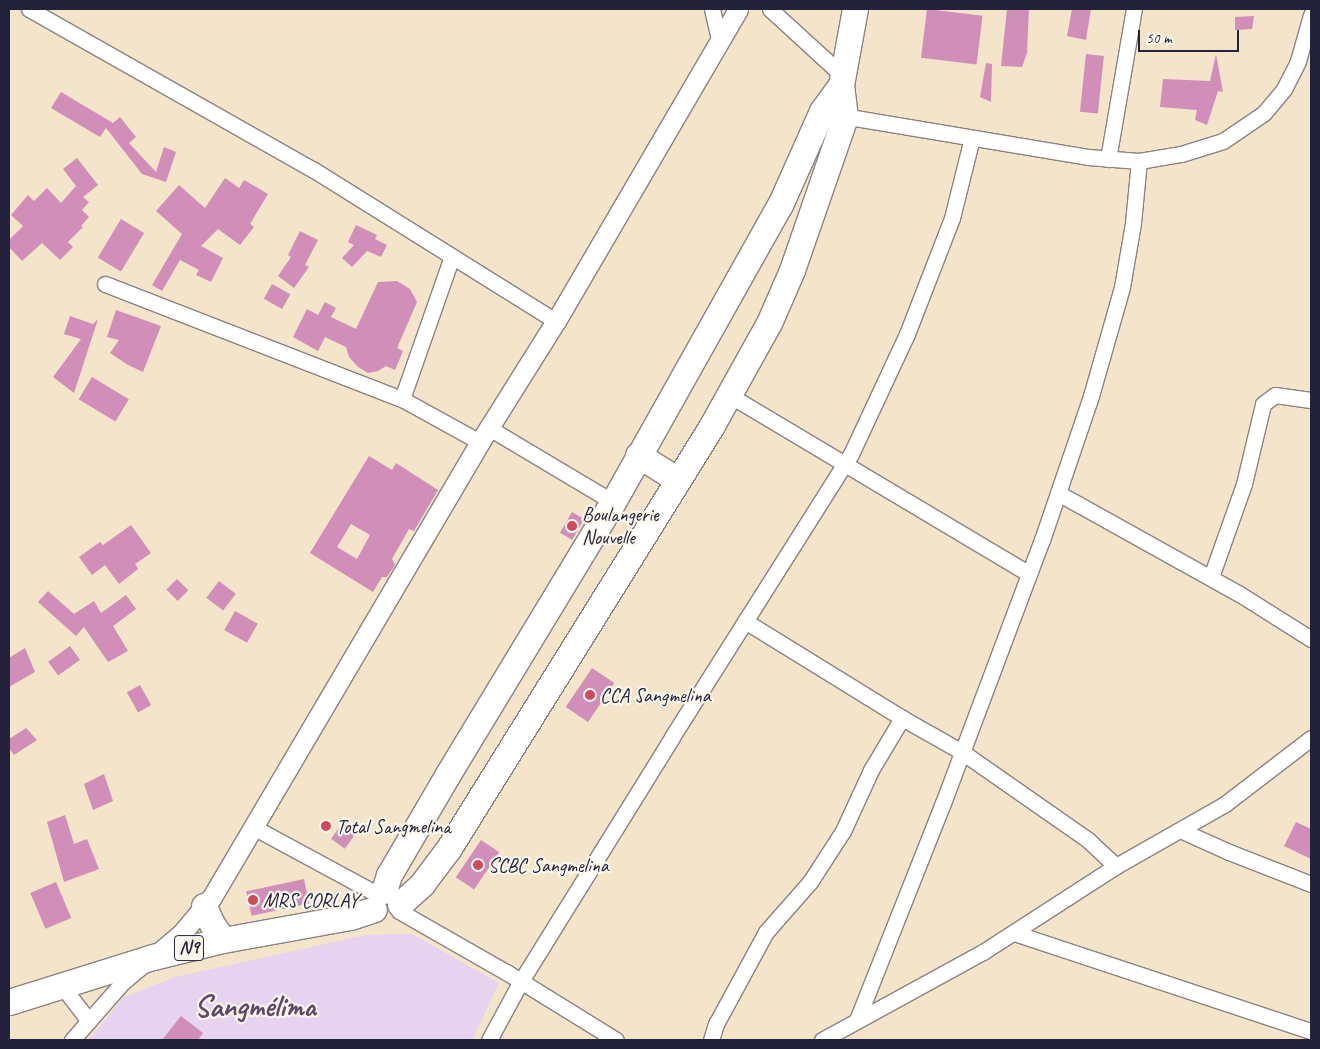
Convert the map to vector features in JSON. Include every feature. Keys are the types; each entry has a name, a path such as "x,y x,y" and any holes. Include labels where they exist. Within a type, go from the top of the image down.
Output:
{"highway":[{"name":"N9","path":"9,1002 153,958 222,940 350,917 387,902 422,884 450,848 678,480 729,395 768,324 792,270 834,114 856,9"},
{"name":"N9","path":"387,902 389,875 613,502 780,205 834,114"},
{"path":"638,455 678,480"},
{"path":"516,662 553,682"},
{"path":"204,906 222,940"}],"street":[{"path":"29,9 314,170 556,321"},
{"path":"712,9 719,40"},
{"path":"72,1040 123,982 182,933 204,906 253,827 485,435 556,321 738,9"},
{"path":"770,9 842,80"},
{"path":"1108,159 1134,9"},
{"path":"834,114 1108,159 1138,161 1181,154 1223,141 1264,113 1284,90 1298,61 1311,15"},
{"path":"489,1040 521,981 845,464 907,334 952,218 972,138"},
{"path":"856,1020 962,752 1029,574 1091,396 1122,287 1133,223 1138,161"},
{"path":"402,399 452,256"},
{"path":"105,284 402,399 485,435 613,502"},
{"path":"729,395 1029,574"},
{"path":"1211,578 1244,484 1263,404 1275,395 1311,400"},
{"path":"1058,493 1211,578 1311,639"},
{"path":"745,621 902,718 962,752 1088,840 1116,866"},
{"path":"711,1040 716,1024 766,932 810,882 843,831 871,770 902,718"},
{"path":"822,1040 983,952 1116,866 1225,804 1311,738"},
{"path":"253,827 387,902 616,1040"},
{"path":"1180,830 1229,852 1311,884"},
{"path":"1014,933 1311,1031"},
{"path":"62,986 89,1021"}],"shaded area":[{"path":"412,934 499,983 472,1040 89,1040 124,997 175,977 366,935"}],"building":[{"path":"927,9 983,16 977,64 921,58"},
{"path":"1007,9 1029,9 1027,53 1022,67 1001,66"},
{"path":"1072,9 1091,9 1086,40 1067,36"},
{"path":"1254,16 1252,29 1235,30 1235,17"},
{"path":"1086,54 1104,56 1098,114 1080,112"},
{"path":"1216,54 1223,92 1218,91 1207,125 1195,120 1197,110 1160,107 1163,79 1210,81"},
{"path":"986,63 992,64 991,102 980,97"},
{"path":"61,92 113,123 120,117 136,137 129,143 156,172 164,147 176,152 166,182 142,174 106,128 100,137 51,108"},
{"path":"77,158 98,185 83,197 89,202 82,210 89,217 81,226 83,227 68,242 73,247 60,260 42,243 22,261 9,247 9,240 23,226 11,215 28,195 34,201 47,188 61,203 76,186 63,169"},
{"path":"225,178 239,188 244,180 268,194 250,224 254,227 240,245 218,229 201,246 223,258 211,282 196,275 199,270 180,260 162,291 152,285 182,234 156,211 179,185 205,208"},
{"path":"121,219 144,233 121,271 98,258"},
{"path":"356,225 377,235 375,239 387,245 381,257 367,251 352,267 342,258 354,245 348,242"},
{"path":"300,231 318,240 305,265 309,267 294,288 278,276 291,257 288,255"},
{"path":"397,281 410,289 417,302 397,348 403,351 395,370 386,366 378,371 368,373 358,367 349,357 346,347 325,337 318,351 293,337 307,309 318,315 325,302 336,308 331,317 356,329 378,282"},
{"path":"272,284 290,294 282,309 264,299"},
{"path":"116,310 161,326 143,372 110,353 119,340 107,337"},
{"path":"70,316 93,324 98,319 74,393 53,377 81,339 64,334"},
{"path":"92,377 129,399 115,421 79,399"},
{"path":"369,456 392,470 396,463 438,490 414,531 409,529 392,559 395,565 387,577 382,577 373,592 310,553","holes":["351,524 370,535 357,559 337,547"]},
{"name":"Boulangerie Nouvelle","path":"572,512 584,519 572,540 560,533"},
{"path":"131,525 151,553 135,564 138,569 119,584 105,565 92,575 79,557 100,542 103,545"},
{"path":"177,579 188,590 178,601 166,590"},
{"path":"219,581 236,594 223,610 206,598"},
{"path":"48,591 74,614 94,601 101,613 126,595 136,609 113,626 128,651 108,662 84,627 76,636 38,602"},
{"path":"235,611 258,624 247,643 224,630"},
{"path":"70,646 80,660 58,676 48,662"},
{"path":"25,648 35,672 9,687 9,658"},
{"name":"CCA Sangmelina","path":"592,668 614,683 588,722 566,707"},
{"path":"140,685 151,705 138,712 127,692"},
{"path":"26,728 37,740 14,755 9,748 9,739"},
{"path":"104,774 113,801 93,810 84,784"},
{"path":"65,815 74,844 87,839 99,869 64,882 47,822"},
{"path":"1296,822 1311,829 1311,859 1284,846"},
{"path":"341,825 355,835 345,849 331,839"},
{"name":"SCBC Sangmelina","path":"481,840 499,852 474,890 456,877"},
{"path":"304,879 309,903 251,916 246,891"},
{"path":"56,882 71,918 45,929 30,893"},
{"path":"181,1016 203,1033 198,1040 162,1040"}],"place":[{"name":"Boulangerie Nouvelle","path":"572,526"},
{"name":"CCA Sangmelina","path":"590,695"},
{"name":"Total Sangmelina","path":"326,826"},
{"name":"SCBC Sangmelina","path":"478,865"},
{"name":"MRS CORLAY","path":"253,900"}],"district":[{"name":"Sangmélima","path":"255,1006"}]}
